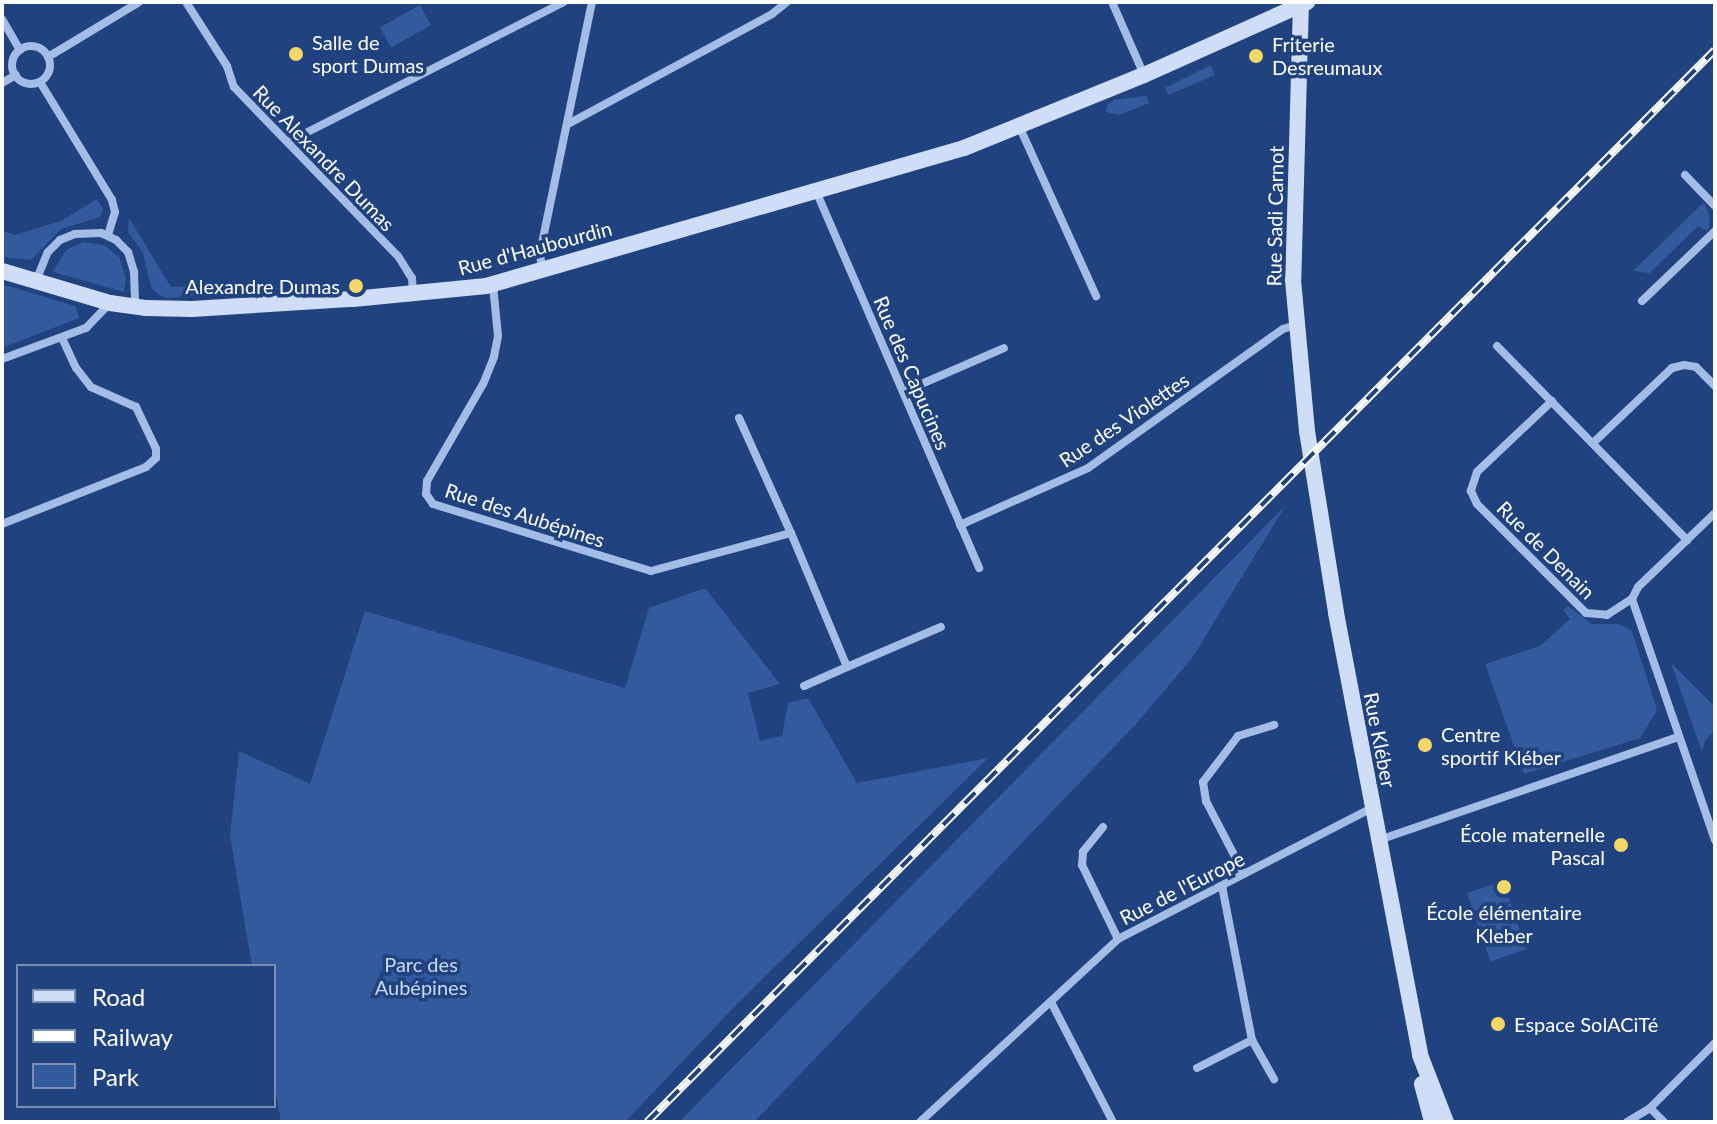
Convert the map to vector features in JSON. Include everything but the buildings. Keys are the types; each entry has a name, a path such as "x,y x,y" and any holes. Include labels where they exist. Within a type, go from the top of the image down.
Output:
{"main road":[{"name":"Rue d'Haubourdin","path":"2,271 110,303 192,309 413,294 493,284 949,153 1144,75 1303,3"},
{"name":"Rue Sadi Carnot","path":"1303,3 1293,265 1295,325 1307,431"},
{"name":"Rue Kléber","path":"1307,431 1336,613 1420,1055 1424,1094 1432,1122"},
{"name":"Rue Kléber","path":"1420,1055 1446,1122"}],"street":[{"path":"48,57 139,2"},
{"name":"Rue Alexandre Dumas","path":"186,2 227,66 234,87 398,256 412,278 413,294"},
{"path":"288,142 564,2"},
{"path":"542,270 540,253 592,2"},
{"path":"568,124 772,14 787,2"},
{"path":"1112,2 1144,75"},
{"path":"2,19 20,50"},
{"path":"33,47 48,57 49,71 40,82 27,83 16,75 13,62 20,50 33,47"},
{"path":"2,83 16,75"},
{"path":"40,82 112,200 115,212 108,235"},
{"path":"1019,126 1096,296"},
{"path":"1685,175 1715,206"},
{"name":"Rue des Capucines","path":"816,191 979,568"},
{"path":"1642,301 1715,231"},
{"path":"36,281 48,252 60,240 85,232 108,235 123,245 132,262 135,307"},
{"name":"Rue des Aubépines","path":"493,284 498,336 492,366 427,481 426,494 433,504 651,571 791,533"},
{"path":"2,359 93,324 110,303"},
{"name":"Rue des Violettes","path":"960,525 1088,468 1270,338 1295,325"},
{"path":"2,524 146,467 156,458 156,449 138,410 129,402 111,398 91,387 76,368 62,338"},
{"path":"1497,346 1687,540"},
{"path":"903,392 1004,348"},
{"path":"1593,443 1672,368 1684,365 1696,367 1715,386"},
{"name":"Rue de Denain","path":"1552,401 1477,472 1471,482 1472,495 1586,613 1607,615 1632,599"},
{"path":"739,418 847,667"},
{"path":"1715,513 1638,587 1632,599 1715,840"},
{"path":"804,686 941,627"},
{"path":"1244,874 1206,801 1203,782 1238,736 1274,725"},
{"path":"1379,840 1678,737"},
{"name":"Rue de l'Europe","path":"920,1122 1118,939 1372,808"},
{"path":"1103,827 1083,852 1082,865 1118,939"},
{"path":"1222,886 1252,1040 1274,1079"},
{"path":"1051,1002 1113,1122"},
{"path":"1197,1068 1252,1040"},
{"path":"1627,1122 1650,1108 1715,1043"},
{"path":"1650,1108 1664,1122"}],"green space":[{"path":"420,5 431,25 391,47 380,27"},
{"path":"1211,65 1215,75 1168,95 1165,88"},
{"path":"1146,96 1149,103 1120,115 1106,112 1107,105 1113,100"},
{"path":"97,199 103,210 100,217 61,229 31,260 2,257 2,231 15,235 61,221"},
{"path":"1704,202 1710,218 1708,231 1698,226 1650,273 1633,271"},
{"path":"129,218 171,287 273,281 277,289 168,298 159,295 151,287 143,253 128,232"},
{"path":"83,242 104,245 119,257 126,278 124,292 53,272 66,250"},
{"path":"2,284 75,306 79,318 2,348"},
{"path":"1286,505 1192,658 1137,723 754,1122 679,1122"},
{"name":"Parc des Aubépines","path":"705,588 780,684 748,693 760,741 782,736 788,703 808,698 857,783 988,758 738,1003 625,1122 281,1122 276,1093 276,964 252,964 230,835 239,751 310,784 365,611 625,688 649,608"},
{"path":"1568,606 1592,624 1618,624 1632,631 1657,710 1640,738 1524,774 1485,664 1540,646 1570,619 1563,610"},
{"path":"1671,663 1715,707 1715,730 1705,741 1702,752"},
{"path":"1503,881 1526,949 1491,961 1467,893"}],"railway":[{"path":"647,1122 1715,50"}],"place":[{"name":"Salle de sport Dumas","path":"296,54"},
{"name":"Friterie Desreumaux","path":"1256,56"},
{"name":"Alexandre Dumas","path":"356,286"},
{"name":"Centre sportif Kléber","path":"1425,745"},
{"name":"École maternelle Pascal","path":"1621,845"},
{"name":"École élémentaire Kleber","path":"1504,887"},
{"name":"Espace SolACiTé","path":"1498,1024"}]}
